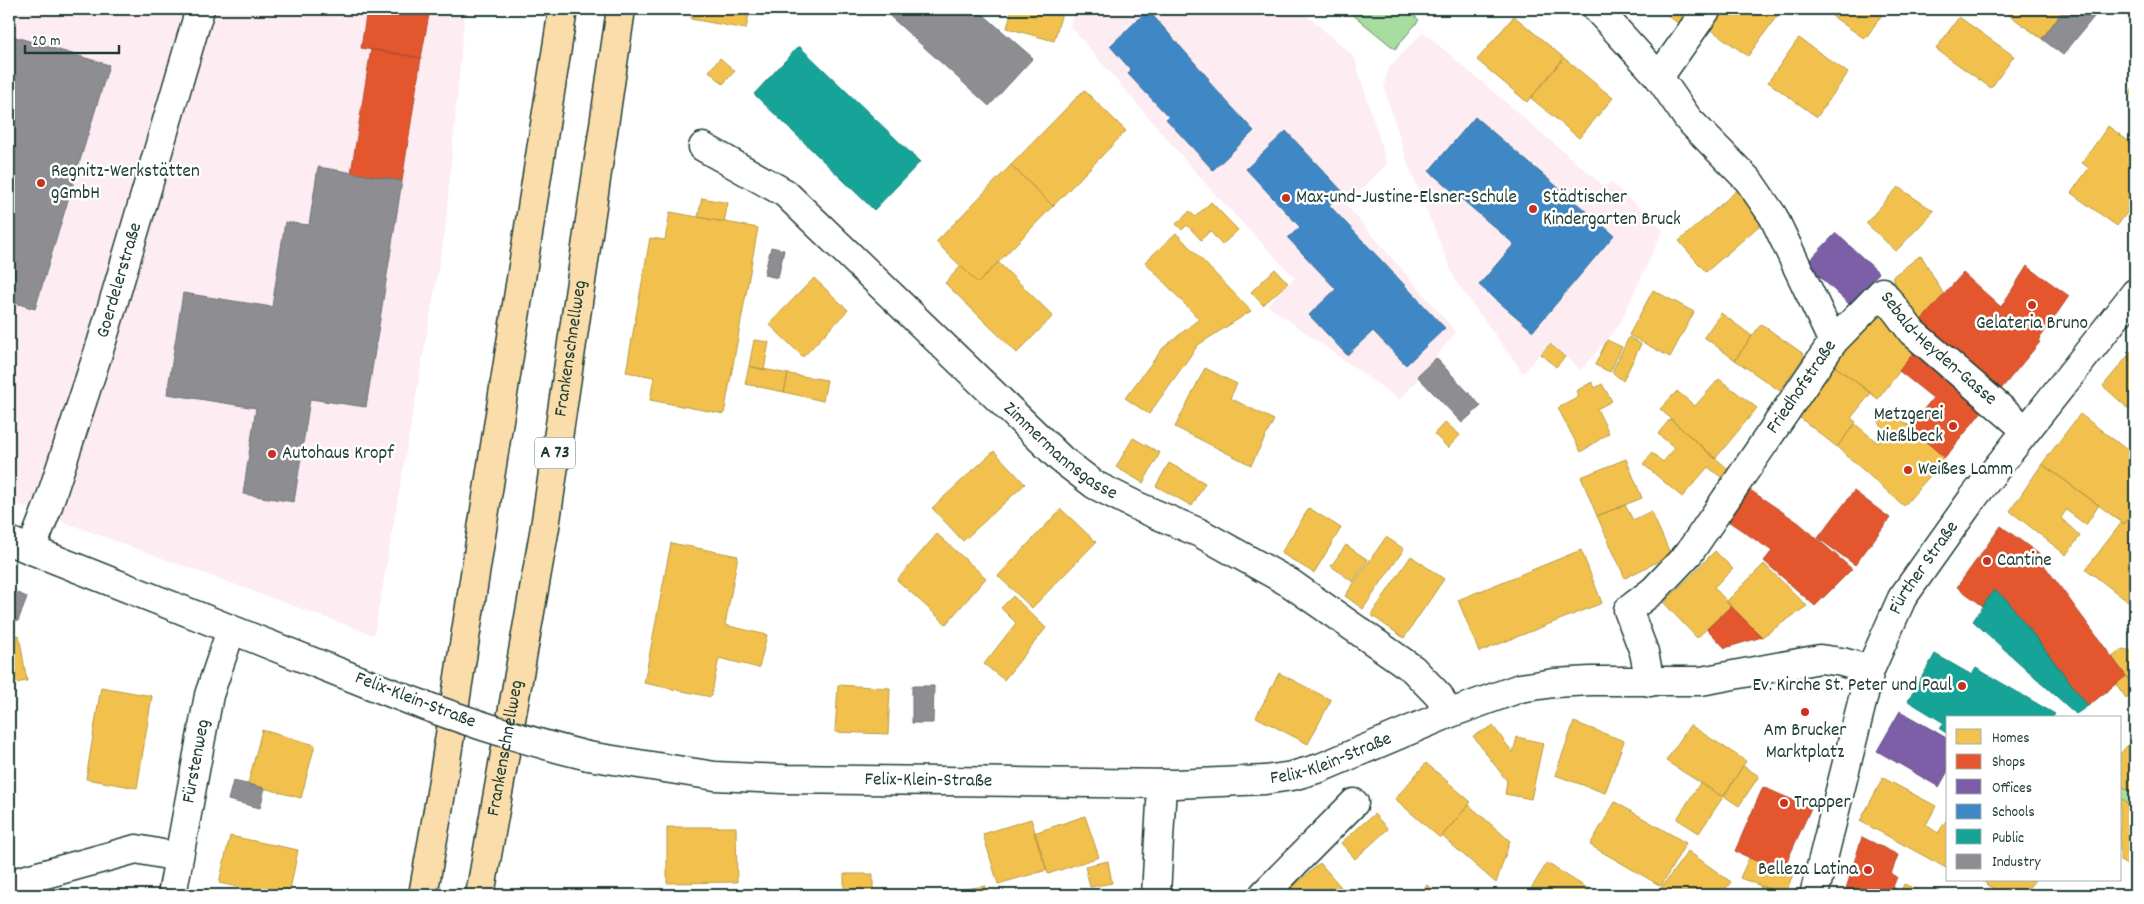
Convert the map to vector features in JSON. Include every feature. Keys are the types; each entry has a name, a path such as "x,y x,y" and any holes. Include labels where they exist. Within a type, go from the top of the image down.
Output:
{"highway":[{"path":"423,895 440,800 563,9"},
{"name":"Frankenschnellweg","path":"480,895 544,527 621,9"}],"street":[{"name":"Goerdelerstraße","path":"20,545 47,509 102,341 200,9"},
{"name":"Friedhofstraße","path":"1598,9 1658,77 1688,119 1749,181 1773,216 1833,342 1689,553 1654,590 1628,610 1644,652 1650,682"},
{"path":"1658,77 1707,9"},
{"name":"Zimmermannsgasse","path":"703,147 785,194 1061,459 1095,485 1139,507 1200,533 1290,583 1413,669 1439,696 1448,714"},
{"name":"Sebald-Heyden-Gasse","path":"1833,342 1882,292 1912,332 2026,430"},
{"name":"Fürther Straße","path":"1814,895 1870,670 1902,598 1921,568 2026,430 2135,293"},
{"name":"Felix-Klein-Straße","path":"20,545 445,715 513,737 588,756 715,776 1162,784 1265,780 1292,776 1354,756 1448,714 1520,688 1554,683 1590,681 1701,681 1820,659 1842,662 1870,670"},
{"name":"Fürstenweg","path":"172,895 209,695 231,630"},
{"path":"1156,895 1162,784"},
{"path":"1263,895 1354,803"},
{"path":"9,884 136,849 178,857"}],"shaded area":[{"path":"9,9 465,9 445,230 374,635 9,501"},
{"name":"Max-und-Justine-Elsner-Schule","path":"1075,9 1300,9 1354,57 1387,164 1346,205 1456,332 1400,400 1267,305 1295,278 1212,191 1070,26"},
{"name":"Städtischer Kindergarten Bruck","path":"1423,32 1605,187 1611,182 1663,230 1619,325 1581,370 1550,343 1523,373 1455,280 1409,167 1384,87 1388,69"}],"green space":[{"path":"1346,9 1406,9 1419,20 1395,49"},
{"path":"2122,786 2135,796 2135,810 2122,799"}],"building: Homes":[{"path":"693,9 750,9 746,29 691,19"},
{"path":"1012,9 1063,9 1054,41 1007,28"},
{"path":"1659,9 1697,9 1683,27"},
{"path":"1714,9 1782,9 1748,56 1703,24"},
{"path":"1822,9 1886,9 1865,39"},
{"path":"2001,9 2064,9 2042,39"},
{"path":"1514,16 1564,58 1527,102 1477,60"},
{"path":"1959,17 2014,56 1991,88 1936,49"},
{"path":"1799,38 1848,73 1817,117 1768,82"},
{"path":"720,58 735,71 723,84 709,71"},
{"path":"1564,58 1613,98 1579,138 1531,98"},
{"path":"2135,86 2135,99 2129,93"},
{"path":"1084,90 1126,131 1053,206 1011,165"},
{"path":"2108,126 2135,146 2135,202 2117,226 2071,193 2089,168 2082,163"},
{"path":"1011,165 1053,206 978,283 936,242"},
{"path":"1741,187 1768,218 1706,272 1679,241"},
{"path":"1898,187 1934,211 1896,251 1866,223"},
{"path":"702,198 728,203 724,222 698,217"},
{"path":"1211,202 1238,230 1222,245 1210,231 1201,240 1187,225 1182,230 1176,224 1190,211 1195,217"},
{"path":"670,212 758,228 724,414 650,400 654,377 626,372 650,238 665,240"},
{"path":"1176,233 1251,311 1198,345 1149,414 1125,398 1163,348 1199,319 1145,262"},
{"path":"1921,255 1944,295 1918,324 1892,277"},
{"path":"998,262 1053,316 1017,353 945,283 961,266 978,283"},
{"path":"1275,269 1288,283 1263,305 1251,292"},
{"path":"814,278 848,310 803,357 769,324"},
{"path":"1653,290 1694,312 1670,357 1629,335"},
{"path":"1873,311 1919,346 1878,399 1832,364"},
{"path":"1721,313 1752,336 1735,360 1704,337"},
{"path":"1761,324 1805,355 1780,391 1735,360"},
{"path":"1629,337 1641,344 1623,381 1612,372"},
{"path":"754,340 769,342 764,370 749,366"},
{"path":"1607,340 1622,347 1610,372 1595,365"},
{"path":"1550,344 1565,357 1556,367 1541,354"},
{"path":"2135,346 2135,365 2127,357"},
{"path":"2127,357 2135,365 2135,408 2132,412 2103,386"},
{"path":"1832,364 1871,393 1851,418 1856,422 1837,447 1794,413"},
{"path":"749,366 788,374 784,392 745,384"},
{"path":"1205,368 1237,384 1230,398 1274,420 1251,465 1175,427"},
{"path":"788,374 827,380 823,401 784,392"},
{"path":"1719,379 1757,408 1715,459 1660,409 1677,391 1695,406"},
{"path":"1592,382 1595,388 1602,384 1612,401 1597,409 1609,433 1581,452 1558,408 1579,397 1576,391"},
{"path":"1890,409 1945,458 1904,506 1837,447 1855,424 1878,443 1887,431 1878,423"},
{"path":"2080,414 2135,456 2135,508 2124,524 2042,464"},
{"path":"1670,419 1734,474 1727,482 1708,467 1682,497 1643,464 1652,453 1663,462 1675,448 1658,434"},
{"path":"1445,422 1460,435 1448,448 1434,434"},
{"path":"1133,438 1160,453 1143,483 1116,467"},
{"path":"994,451 1025,484 963,541 932,508"},
{"path":"1626,459 1642,498 1597,516 1581,477"},
{"path":"1169,463 1205,483 1192,506 1156,486"},
{"path":"2042,464 2099,505 2086,525 2066,510 2061,518 2080,536 2066,555 2010,511"},
{"path":"1625,505 1633,520 1651,511 1671,555 1625,578 1597,516"},
{"path":"1309,508 1341,528 1314,573 1281,553"},
{"path":"1061,509 1096,542 1032,608 998,576"},
{"path":"2126,520 2135,527 2135,590 2127,601 2086,569 2122,522 2124,524"},
{"path":"937,534 986,578 946,624 897,580"},
{"path":"1386,537 1404,549 1363,609 1345,596"},
{"path":"671,543 738,556 725,625 767,635 759,668 719,658 711,697 644,683"},
{"path":"1346,545 1368,560 1353,582 1331,566"},
{"path":"1581,550 1602,603 1479,652 1458,600"},
{"path":"1715,551 1733,569 1714,587 1731,606 1697,638 1664,603"},
{"path":"1411,556 1444,579 1404,638 1371,615"},
{"path":"1764,564 1807,606 1762,637 1726,602"},
{"path":"1013,596 1046,628 1004,680 984,664 1016,623 1001,608"},
{"path":"19,635 27,681 9,684 9,637"},
{"path":"2123,649 2135,652 2135,677 2131,683 2112,657"},
{"path":"1279,673 1331,700 1308,744 1256,717"},
{"path":"2126,676 2135,692 2126,698 2116,684"},
{"path":"838,685 890,688 888,734 835,732"},
{"path":"101,687 152,696 137,788 86,779"},
{"path":"1574,722 1624,741 1605,793 1555,775"},
{"path":"1690,725 1746,761 1723,797 1666,761"},
{"path":"1493,726 1513,753 1517,737 1543,743 1531,799 1505,794 1507,781 1473,736"},
{"path":"262,730 315,745 301,798 248,784"},
{"path":"2131,741 2135,745 2135,796 2122,786 2122,752"},
{"path":"1426,763 1471,802 1440,838 1395,799"},
{"path":"1743,766 1759,776 1739,806 1724,796"},
{"path":"1883,778 1936,806 1926,825 1938,833 1946,821 1946,868 1860,821"},
{"path":"1700,783 1723,797 1699,833 1677,819"},
{"path":"9,797 15,822 9,823"},
{"path":"2122,799 2135,810 2135,848 2127,865 2122,862"},
{"path":"1615,802 1686,843 1661,886 1590,845"},
{"path":"1469,805 1510,841 1496,883 1442,836"},
{"path":"1374,814 1388,829 1355,859 1341,843"},
{"path":"1085,816 1099,857 1048,874 1034,833"},
{"path":"1031,819 1047,870 998,884 983,834"},
{"path":"667,827 736,827 737,882 667,883"},
{"path":"230,836 298,850 289,895 274,895 219,883"},
{"path":"1688,851 1731,882 1721,895 1664,895 1659,891"},
{"path":"1749,858 1793,874 1785,895 1740,878"},
{"path":"1108,861 1112,883 1090,887 1085,866"},
{"path":"1320,863 1348,895 1287,895 1286,893"},
{"path":"1547,863 1598,895 1527,895"},
{"path":"844,874 873,874 873,895 844,895"},
{"path":"1985,882 2033,882 2023,895 2001,895"},
{"path":"1904,884 1929,895 1899,895"},
{"path":"1427,885 1441,895 1419,895"},
{"path":"986,886 987,895 936,895 936,893"},
{"path":"1761,886 1784,895 1758,895"}],"building: Shops":[{"path":"367,9 430,9 421,58 361,48"},
{"path":"371,49 421,58 402,181 351,173"},
{"path":"2027,266 2069,296 2038,341 2040,342 1997,394 1918,324 1963,273 2001,307"},
{"path":"1917,348 1987,405 1945,458 1909,427 1933,398 1899,371"},
{"path":"1747,488 1799,523 1852,569 1815,606 1764,561 1772,551 1725,519"},
{"path":"1854,491 1890,518 1855,565 1818,538"},
{"path":"2001,526 2047,560 2044,565 2126,676 2088,706 2007,600 1994,590 1983,606 1957,587"},
{"path":"1731,606 1762,637 1725,648 1707,629"},
{"path":"1763,787 1811,808 1783,870 1769,863 1767,866 1735,851"},
{"path":"1862,837 1898,855 1891,874 1897,877 1893,887 1901,892 1899,895 1844,895"}],"building: Offices":[{"path":"1836,233 1879,273 1849,304 1806,264"},
{"path":"1900,711 1946,738 1946,775 1939,787 1877,751"}],"building: Schools":[{"path":"1148,10 1209,79 1208,81 1254,131 1213,170 1166,119 1169,117 1128,74 1131,70 1110,46"},
{"path":"1475,117 1614,235 1533,331 1479,285 1514,244 1429,171"},
{"path":"1286,131 1343,192 1329,205 1445,328 1406,365 1373,331 1347,355 1309,315 1336,289 1288,238 1300,227 1246,169"}],"building: Public":[{"path":"799,46 920,162 874,210 754,94"},
{"path":"1994,590 2007,600 2088,706 2076,714 1973,621"},
{"name":"Ev. Kirche St. Peter und Paul","path":"1935,654 1972,675 1976,668 2055,714 2054,716 1946,716 1946,733 1940,729 1944,723 1908,701"}],"building: Industry":[{"path":"882,9 977,9 1033,58 989,106"},
{"path":"2064,9 2095,9 2093,10 2097,13 2063,55 2042,39"},
{"name":"Regnitz-Werkstätten gGmbH","path":"9,35 109,65 35,309 9,301"},
{"path":"318,167 402,181 366,407 310,399 294,502 243,494 256,408 167,394 183,293 272,307 285,222 309,225"},
{"path":"771,247 784,250 778,278 764,275"},
{"path":"1436,358 1481,406 1462,423 1417,376"},
{"path":"13,591 27,597 18,621 9,617 9,602"},
{"path":"912,686 934,686 933,723 912,723"},
{"path":"233,781 265,788 260,808 228,800"}],"place":[{"name":"Regnitz-Werkstätten gGmbH","path":"41,183"},
{"name":"Max-und-Justine-Elsner-Schule","path":"1286,198"},
{"name":"Städtischer Kindergarten Bruck","path":"1533,209"},
{"name":"Gelateria Bruno","path":"2032,305"},
{"name":"Metzgerei Nießlbeck","path":"1953,426"},
{"name":"Autohaus Kropf","path":"272,454"},
{"name":"Weißes Lamm","path":"1908,470"},
{"name":"Cantine","path":"1987,561"},
{"name":"Ev. Kirche St. Peter und Paul","path":"1962,686"},
{"name":"Am Brucker Marktplatz","path":"1805,712"},
{"name":"Trapper","path":"1784,803"},
{"name":"Belleza Latina","path":"1868,870"}]}
